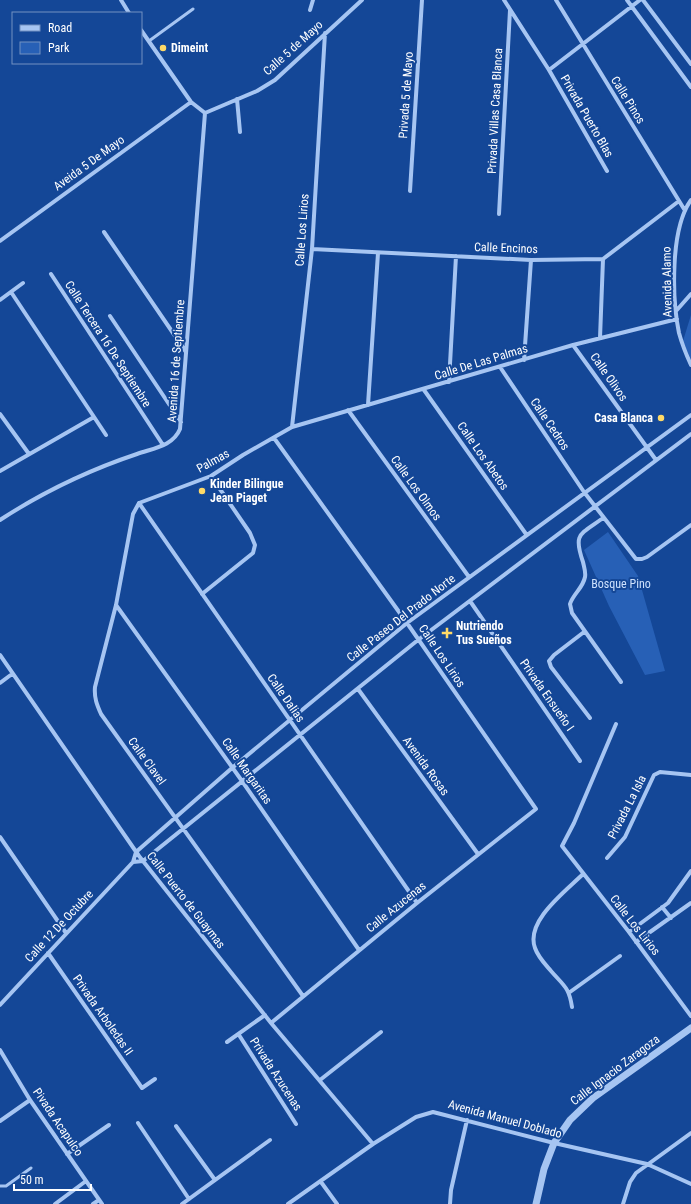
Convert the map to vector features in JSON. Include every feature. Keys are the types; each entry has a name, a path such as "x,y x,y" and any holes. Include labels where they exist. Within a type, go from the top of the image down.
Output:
{"street":[{"path":"120,0 129,12"},
{"path":"310,10 312,0"},
{"name":"Calle 5 de Mayo","path":"205,113 257,91 275,80 324,33 362,0"},
{"name":"Privada 5 de Mayo","path":"410,191 422,0"},
{"name":"Privada Puerto Blas","path":"504,0 549,70 608,171"},
{"name":"Calle Pinos","path":"556,0 582,46 684,209"},
{"path":"627,0 691,87"},
{"path":"549,70 641,0 691,64"},
{"name":"Privada Villas Casa Blanca","path":"499,214 510,10"},
{"path":"142,31 191,102 205,113"},
{"name":"Calle Los Lirios","path":"292,427 312,248 324,33"},
{"path":"237,99 240,132"},
{"name":"Aveida 5 De Mayo","path":"0,241 191,102"},
{"name":"Avenida 16 de Septiembre","path":"0,520 24,505 96,468 163,445 178,435 181,422 205,113"},
{"name":"Avenida Alamo","path":"691,200 684,209 675,251 677,319 683,349 691,365"},
{"path":"603,259 679,201"},
{"path":"104,232 186,352"},
{"name":"Calle Encinos","path":"312,248 378,253 531,260 603,259"},
{"path":"368,405 378,253"},
{"path":"449,382 456,256"},
{"name":"Calle Olivos","path":"600,338 603,259"},
{"path":"524,360 531,260"},
{"name":"Calle Tercera 16 De Septiembre","path":"51,274 163,445"},
{"path":"0,300 24,283"},
{"path":"11,292 106,435"},
{"path":"676,311 691,294"},
{"path":"110,316 181,422"},
{"name":"Calle De Las Palmas","path":"292,427 348,410 424,390 573,345 677,319"},
{"name":"Calle Olivos","path":"573,345 656,460"},
{"name":"Calle Cedros","path":"500,367 584,492 595,505 603,518 638,560 647,557 691,525"},
{"name":"Calle Los Abetos","path":"424,390 526,534"},
{"name":"Calle Los Olmos","path":"348,410 469,577"},
{"path":"0,414 29,454"},
{"name":"Calle Paseo Del Prado Norte","path":"136,852 232,768 290,722 407,623 526,534 647,449 691,415"},
{"path":"0,471 94,417"},
{"name":"Palmas","path":"139,503 211,476 292,427"},
{"path":"133,862 143,861 418,640 691,434"},
{"name":"Calle Los Lirios","path":"274,438 407,623 536,809"},
{"path":"202,594 252,553 255,545 250,533 211,476"},
{"name":"Calle Dalias","path":"139,503 290,722 418,903"},
{"name":"Calle Clavel","path":"139,503 133,514 116,605 94,696 101,714 303,996"},
{"path":"603,518 581,534 578,539 578,546 584,567 585,578 570,604 572,613 584,632 621,682"},
{"name":"Privada Ensueño I","path":"470,601 580,761"},
{"name":"Calle Margaritas","path":"116,605 242,781 360,950"},
{"path":"584,632 554,655 549,661 551,667 590,718"},
{"name":"Calle Puerto de Guaymas","path":"0,655 136,852 271,1023 373,1144"},
{"path":"0,682 12,674"},
{"name":"Avenida Rosas","path":"358,689 478,854"},
{"name":"Calle Los Lirios","path":"616,724 574,823 562,846 629,932 691,1016"},
{"name":"Privada La Isla","path":"607,858 625,837 654,775 660,772 691,775"},
{"name":"Calle Azucenas","path":"271,1023 478,854 536,809"},
{"path":"0,837 66,933"},
{"name":"Calle 12 De Octubre","path":"0,1005 133,862 136,852"},
{"path":"629,932 662,907 675,894 691,871"},
{"path":"572,1007 570,992 538,955 534,941 535,929 542,914 583,874"},
{"path":"636,942 691,903"},
{"path":"662,907 671,918"},
{"name":"Privada Arboledas II","path":"48,953 142,1088 155,1079"},
{"path":"570,992 620,956"},
{"path":"227,1042 239,1035 265,1015"},
{"name":"Calle Ignacio Zaragoza","path":"536,1204 544,1169 554,1143 570,1120 580,1109 691,1028"},
{"path":"320,1080 381,1032"},
{"name":"Privada Azucenas","path":"239,1035 296,1124"},
{"name":"Pivada Acapulco","path":"0,1050 30,1100 101,1202"},
{"path":"0,1121 30,1100"},
{"name":"Avenida Manuel Doblado","path":"288,1204 373,1144 416,1117 424,1114 440,1113 554,1143 647,1164 691,1184"},
{"path":"450,1204 451,1190 467,1120"},
{"path":"138,1123 189,1199"},
{"path":"67,1154 108,1125"},
{"path":"176,1126 215,1180"},
{"path":"623,1204 633,1176 647,1164 691,1133"},
{"path":"182,1204 270,1140"},
{"path":"55,1204 86,1181"},
{"path":"321,1182 337,1204"},
{"path":"94,1204 101,1202"}],"lane":[{"path":"149,41 193,9"},
{"path":"0,1186 6,1186 31,1168"}],"green space":[{"path":"691,315 691,360 683,341"},
{"name":"Bosque Pino","path":"608,532 638,576 665,671 645,675 609,606 584,550"}],"place":[{"name":"Dimeint","path":"163,48"},
{"name":"Casa Blanca","path":"661,418"},
{"name":"Kinder Bilingue Jean Piaget","path":"202,491"},
{"name":"Nutriendo Tus Sueños","path":"447,633"}]}
